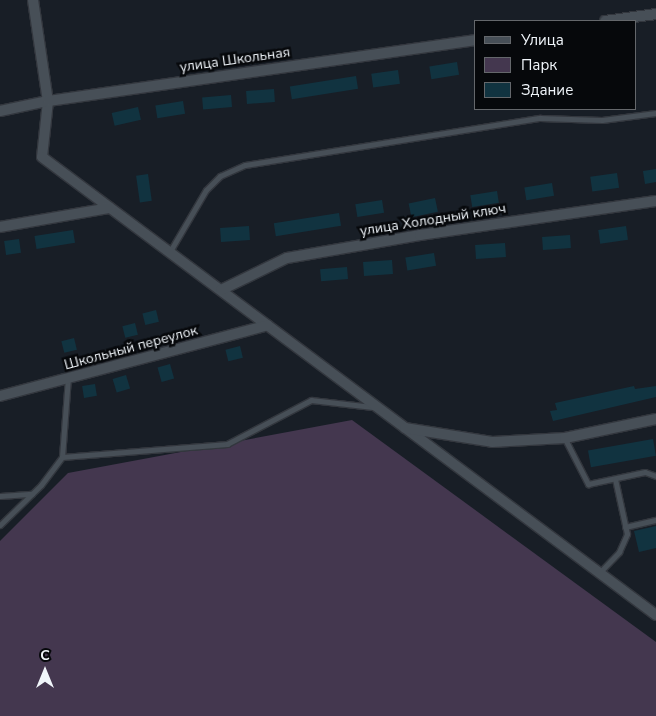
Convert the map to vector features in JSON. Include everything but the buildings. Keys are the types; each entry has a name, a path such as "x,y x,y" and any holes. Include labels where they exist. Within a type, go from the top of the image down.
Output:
{"street":[{"path":"33,0 48,101 42,157 268,325 373,407 403,427 656,615"},
{"path":"612,20 656,14"},
{"name":"улица Школьная","path":"0,111 48,101 473,40"},
{"name":"улица Холодный ключ","path":"221,290 287,258 420,234 656,201"},
{"path":"0,227 109,208"},
{"name":"Школьный переулок","path":"0,396 268,325"},
{"path":"403,427 492,442 565,438 656,419"}],"lane":[{"path":"169,253 206,190 220,176 244,165 540,118 602,120 656,112"},
{"path":"0,525 32,494 62,457 68,378"},
{"path":"62,457 227,444 311,400 373,407"},
{"path":"565,438 588,484 645,472 656,476"},
{"path":"599,573 619,552 627,534 615,478"},
{"path":"0,496 32,494"},
{"path":"625,528 656,520"}],"green space":[{"path":"352,420 656,642 656,716 0,716 0,541 68,473"}]}
